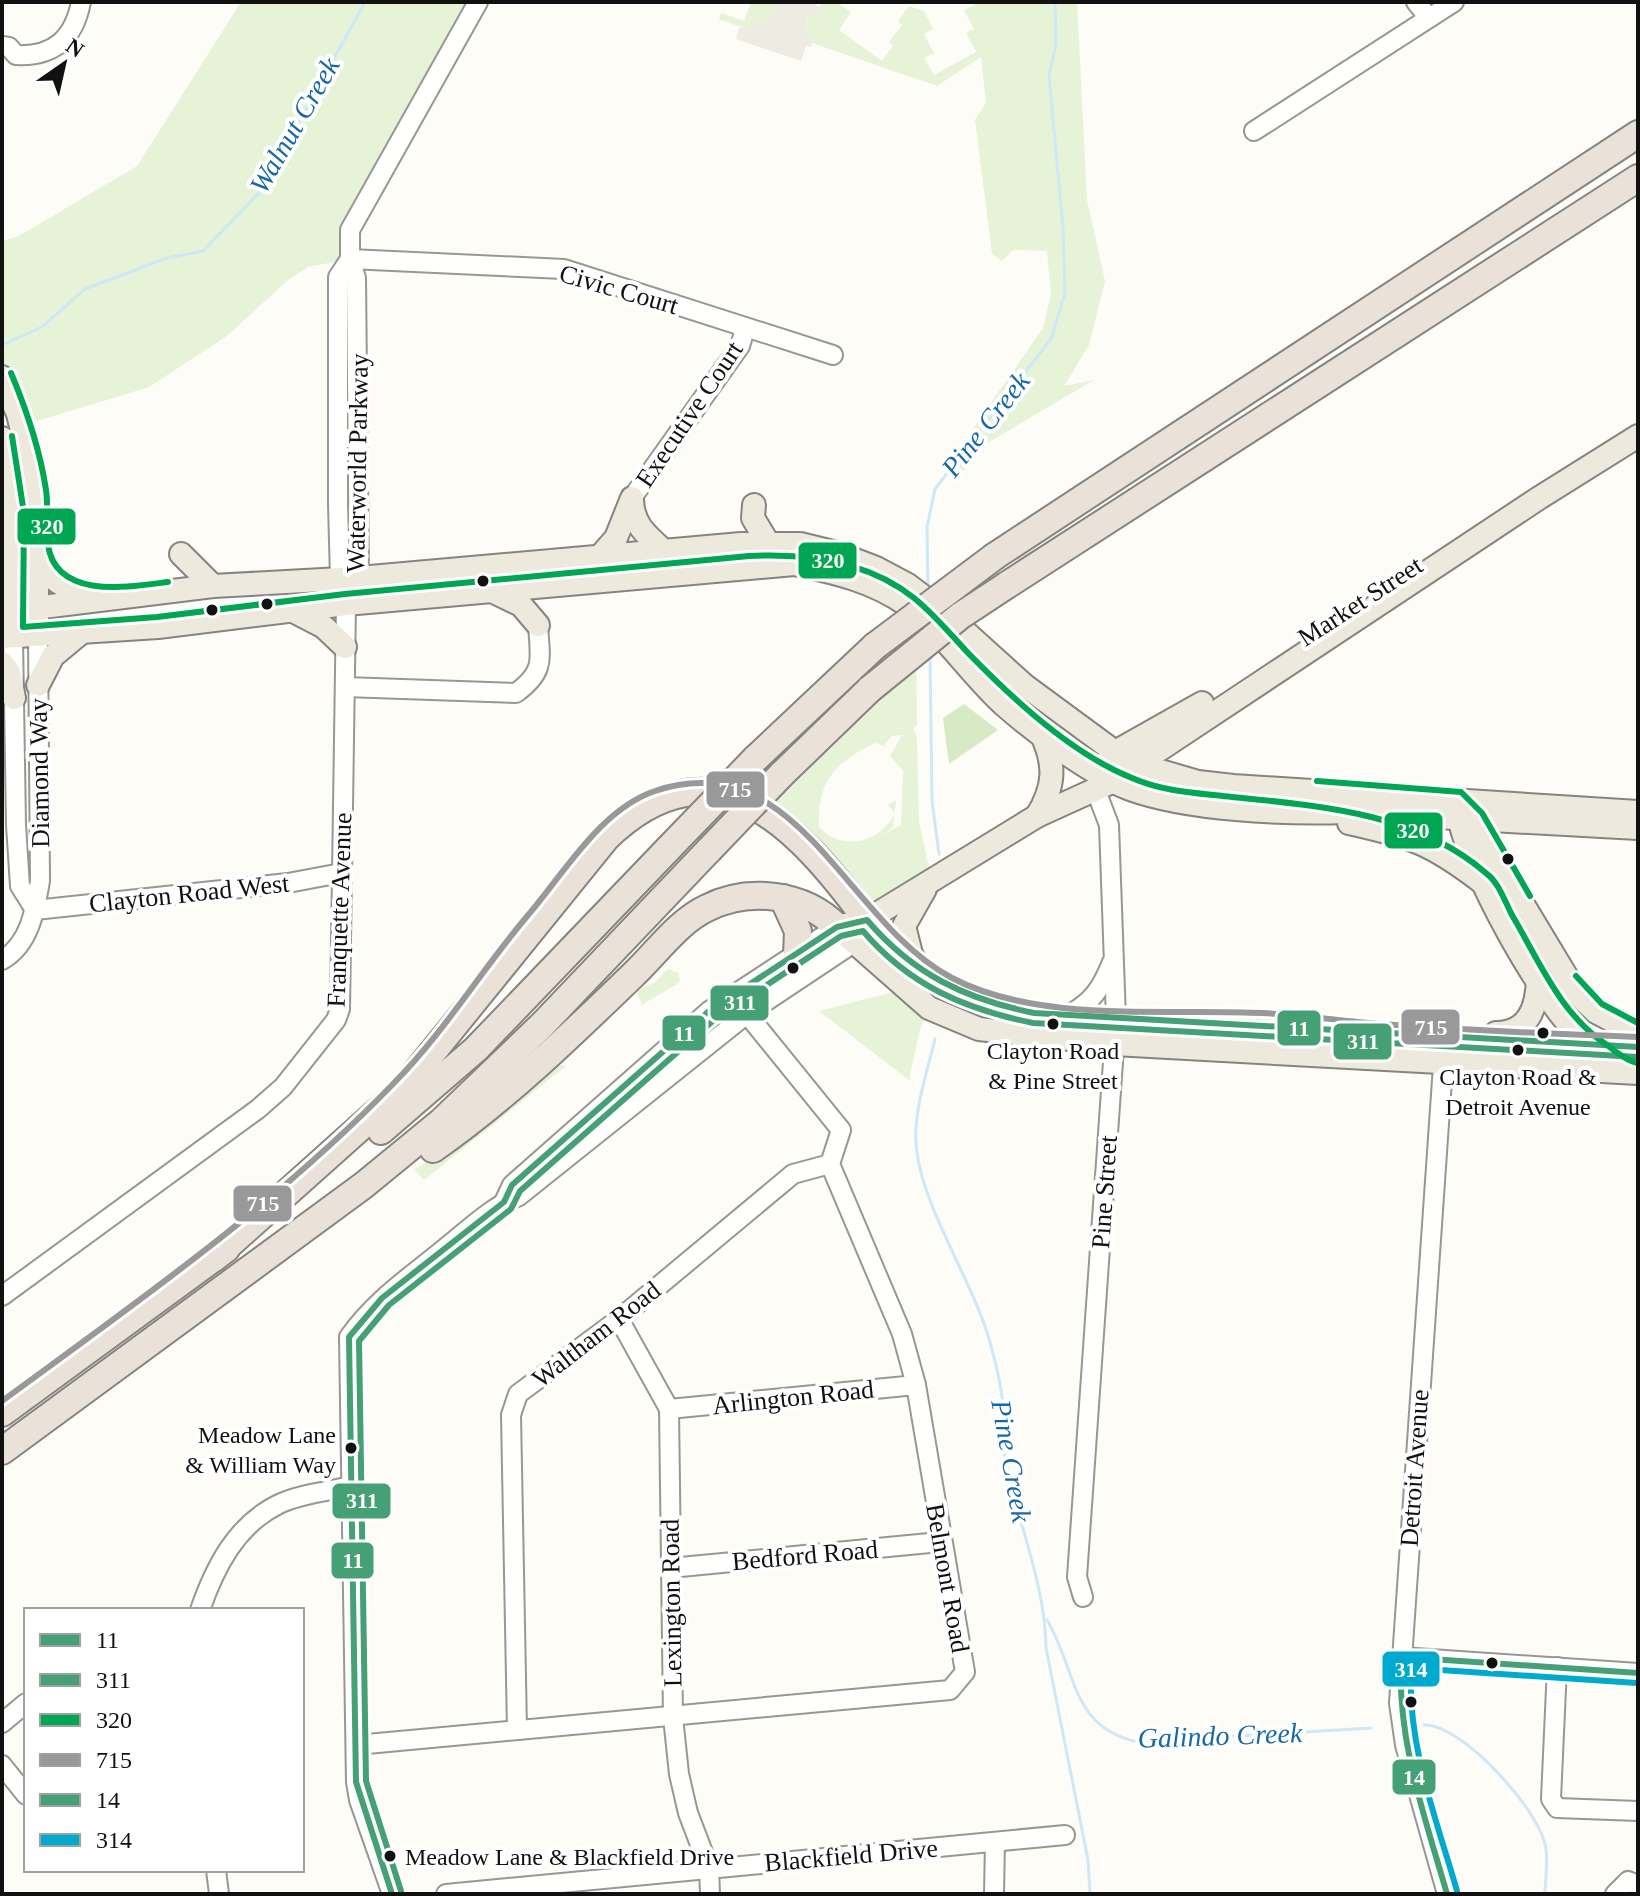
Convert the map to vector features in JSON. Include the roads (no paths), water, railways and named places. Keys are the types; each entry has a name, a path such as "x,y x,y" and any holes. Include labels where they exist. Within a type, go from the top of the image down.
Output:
{"highway":[{"path":"2,1413 214,1258 418,1102 476,1049 755,759 875,646 995,556 1638,134"},
{"path":"2,1451 364,1185 442,1121 543,1024 781,775 870,689 960,616 1638,178"},
{"path":"214,1258 402,1090 606,838 630,815 657,801 684,794 709,793 737,797 767,811 809,850 867,920"},
{"path":"233,1281 436,1147 498,1099 540,1064 703,909 744,896 783,898 810,908 844,936"},
{"path":"783,898 798,931 797,955"}],"main road":[{"path":"2,377 18,414 32,468 39,527 38,636"},
{"name":"Market Street","path":"844,936 1037,816 1102,780 1124,757 1187,713 1638,422"},
{"name":"Market Street","path":"1124,757 1159,750 1638,436"},
{"path":"2,438 13,480 16,524 7,638 794,564 835,572 874,586 908,606 929,613 995,696 1102,780 1167,800 1304,814 1410,837 1440,850 1483,883"},
{"path":"602,554 616,538 632,498"},
{"path":"632,498 633,514 641,532 663,550"},
{"path":"754,505 753,518 768,543"},
{"path":"8,612 213,586 350,578 602,554 768,543 800,544 837,553 876,568 929,613 1124,757 1198,782 1531,823 1638,828"},
{"path":"38,550 49,578 60,586 115,599"},
{"path":"181,554 213,586"},
{"path":"490,591 521,605 538,625"},
{"path":"294,611 324,627 345,647"},
{"path":"1258,683 1269,668 1291,653 1293,644 1306,645 1335,626 1349,623"},
{"path":"38,685 53,656 82,632"},
{"path":"2,663 9,672 14,698"},
{"path":"1194,725 1180,738 1177,753 1179,766 1198,782"},
{"path":"1037,816 1054,779 1049,751 1041,732"},
{"path":"1304,814 1638,812"},
{"path":"1463,813 1495,857 1577,994 1596,1012 1638,1034"},
{"path":"1463,813 1483,883 1551,1004 1588,1045 1633,1072"},
{"path":"1495,857 1506,840 1531,823"},
{"path":"921,970 911,954 904,926 915,901 932,881"},
{"path":"867,920 886,943 921,970 966,996 990,1003 1116,1019 1265,1023 1389,1034 1638,1047"},
{"path":"844,936 929,1008 979,1029 1114,1044 1633,1072"},
{"path":"1442,1036 1466,1031 1502,1033 1520,1028 1537,1004 1538,979"},
{"path":"1343,1054 1389,1034"}],"street":[{"path":"7,55 44,53 66,39 78,19 81,2"},
{"name":"Waterworld Parkway","path":"346,604 350,578 358,336 350,230 359,209 478,2"},
{"path":"1416,2 1429,18"},
{"path":"1254,131 1454,2"},
{"name":"Civic Court","path":"350,259 564,269 833,355"},
{"name":"Executive Court","path":"632,498 740,346 745,329"},
{"path":"13,480 24,487 31,519 39,527"},
{"name":"Franquette Avenue","path":"2,1296 246,1118 283,1087 339,1014 346,604"},
{"path":"345,687 516,693 533,681 540,666 538,625"},
{"name":"Diamond Way","path":"2,960 21,945 35,910 40,881 38,636"},
{"name":"Diamond Way","path":"7,638 14,698 20,886 35,910"},
{"name":"Pine Street","path":"1083,1597 1077,1577 1116,1019 1109,825 1102,780"},
{"name":"Clayton Road West","path":"35,910 288,883 341,873"},
{"name":"Market Street","path":"504,1202 512,1185 709,1011 797,955 844,936"},
{"name":"Market Street","path":"352,1486 349,1337 365,1315 844,936"},
{"path":"1068,1015 1084,1007 1098,993 1114,955"},
{"path":"747,1014 841,1130 830,1164"},
{"name":"Detroit Avenue","path":"1442,1036 1443,1063 1399,1703 1405,1745 1447,1894"},
{"name":"Waltham Road","path":"517,1730 511,1415 518,1394 619,1319 793,1174 830,1164"},
{"name":"Belmont Road","path":"356,1745 950,1690 965,1672 957,1614 940,1542 916,1385 902,1334 830,1164"},
{"name":"Lexington Road","path":"619,1319 669,1409 673,1717 683,1793 709,1868 710,1894"},
{"name":"Arlington Road","path":"669,1409 916,1385"},
{"path":"201,1608 215,1567 247,1526 280,1503 352,1486 359,1800 387,1872 392,1894"},
{"name":"Bedford Road","path":"670,1568 940,1542"},
{"path":"1401,1657 1638,1673"},
{"path":"1557,1667 1551,1799 1557,1808 1638,1811"},
{"path":"2,1723 24,1705"},
{"path":"2,1765 24,1792"},
{"name":"Blackfield Drive","path":"446,1894 552,1889 709,1868 1065,1835"},
{"path":"994,1894 995,1842"},
{"path":"216,1872 219,1894"},
{"path":"1615,1894 1628,1881 1638,1885"}],"waterway":[{"name":"Walnut Creek","path":"2,345 42,327 85,289 167,258 203,251 261,191 365,2"},
{"name":"Pine Creek","path":"928,591 927,527 935,489 1051,339 1065,293 1063,228 1049,76 1056,44 1055,2"},
{"name":"Pine Creek","path":"930,654 932,801 939,854"},
{"name":"Pine Creek","path":"935,1039 919,1106 917,1153 932,1206 980,1314 997,1368 1003,1407 1003,1447 1040,1597 1046,1648 1088,1860 1090,1894"},
{"name":"Galindo Creek","path":"1047,1620 1087,1710 1099,1724 1116,1735 1138,1742 1371,1728"},
{"name":"Galindo Creek","path":"1424,1725 1440,1728 1477,1753 1528,1810 1545,1844 1545,1894"}],"place":[{"name":"Clayton Road & Pine Street","path":"1053,1024"},
{"name":"Clayton Road & Detroit Avenue","path":"1518,1050"},
{"name":"Meadow Lane & William Way","path":"351,1448"},
{"name":"Meadow Lane & Blackfield Drive","path":"390,1856"}]}
